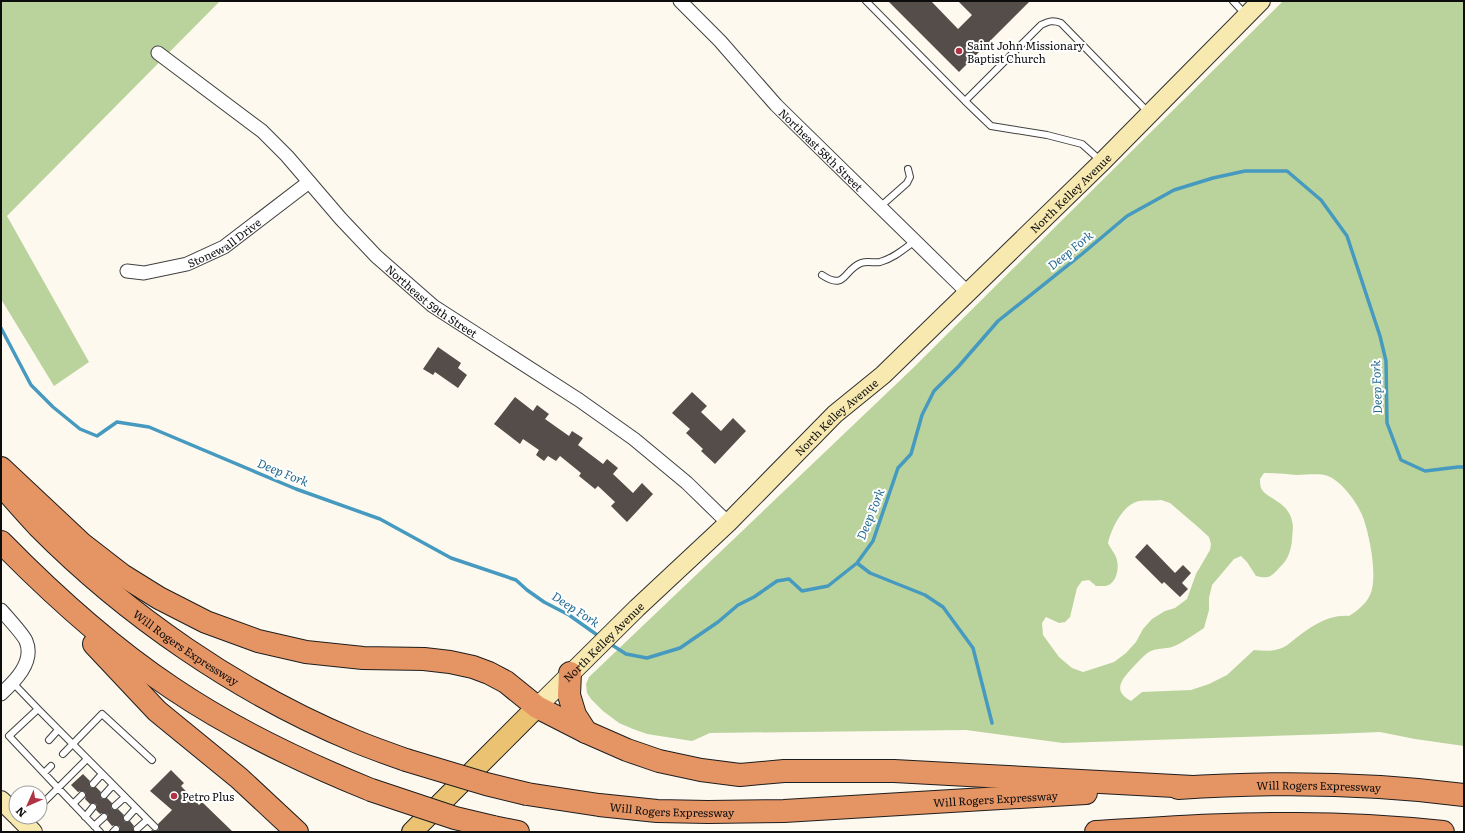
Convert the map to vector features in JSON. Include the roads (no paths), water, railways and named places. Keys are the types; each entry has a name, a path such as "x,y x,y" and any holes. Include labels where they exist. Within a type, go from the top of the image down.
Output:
{"highway":[{"path":"1,468 82,544 122,575 159,598 206,622 258,641 306,652 363,658 450,662 472,667 489,673 506,682 537,707 586,732 627,750 659,761 701,770 740,775 784,771 894,771 1193,787"},
{"name":"Will Rogers Expressway","path":"1,484 37,525 72,558 114,594 207,663 245,686 314,722 355,741 406,760 486,784 527,794 599,806 657,811 708,812 816,809 1193,787 1294,785 1379,788 1464,795"},
{"path":"1,543 34,576 78,616 123,652 172,688 236,728 292,757 371,790 455,818 518,832"},
{"path":"1,543 157,711 239,778 297,832"},
{"path":"570,673 569,695 575,715 586,732"},
{"path":"1096,832 1215,826 1297,824 1443,832"}],"main road":[{"name":"North Kelley Avenue","path":"412,832 537,707"}],"street":[{"name":"Northeast 58th Street","path":"680,1 720,41 776,105 881,206 968,293"},
{"name":"North Kelley Avenue","path":"537,707 637,608 728,523 835,414 883,375 968,293 1151,114 1261,1"},
{"name":"Northeast 59th Street","path":"158,53 262,131 287,156 340,219 376,256 433,306 579,400 634,439 687,483 728,523"},
{"name":"Stonewall Drive","path":"127,271 144,273 187,264 224,247 309,182"},
{"path":"1,610 27,642 28,655 23,672 1,694"}],"lane":[{"path":"866,1 965,101 992,126 1047,135 1082,144 1102,162"},
{"path":"1233,1 1247,16"},
{"path":"965,101 1041,25 1047,21 1055,21 1061,23 1151,114"},
{"path":"881,206 907,183 910,177 908,169"},
{"path":"822,275 832,281 840,280 852,269 862,263 879,262 895,256 915,241"},
{"path":"13,683 155,827"},
{"path":"38,709 9,736 100,832"},
{"path":"63,754 102,714 152,760"},
{"path":"49,740 58,730"},
{"path":"48,798 87,759"},
{"path":"44,773 51,766"},
{"path":"93,784 102,774"},
{"path":"104,795 113,785"},
{"path":"73,804 82,795"},
{"path":"115,806 125,797"},
{"path":"85,817 93,807"},
{"path":"126,818 136,808"},
{"path":"94,826 104,817"},
{"path":"137,829 147,820"}],"waterway":[{"name":"Deep Fork","path":"609,643 626,654 647,658 680,648 718,622 738,605 754,597 777,581 789,579 802,591 828,586 857,563 873,541 898,468 911,454 922,415 934,391 958,367 998,321 1127,216 1174,190 1213,178 1245,171 1287,171 1321,200 1347,236 1380,336 1386,361 1387,423 1401,460 1425,471 1464,467"},
{"name":"Deep Fork","path":"1,328 31,385 53,407 80,429 97,436 117,422 149,427 296,489 380,519 451,558 516,580 544,602 569,615 600,637"},
{"path":"857,563 870,573 925,595 943,607 973,648 992,723"}],"place":[{"name":"Saint John Missionary Baptist Church","path":"959,51"},
{"name":"Petro Plus","path":"174,796"}]}
